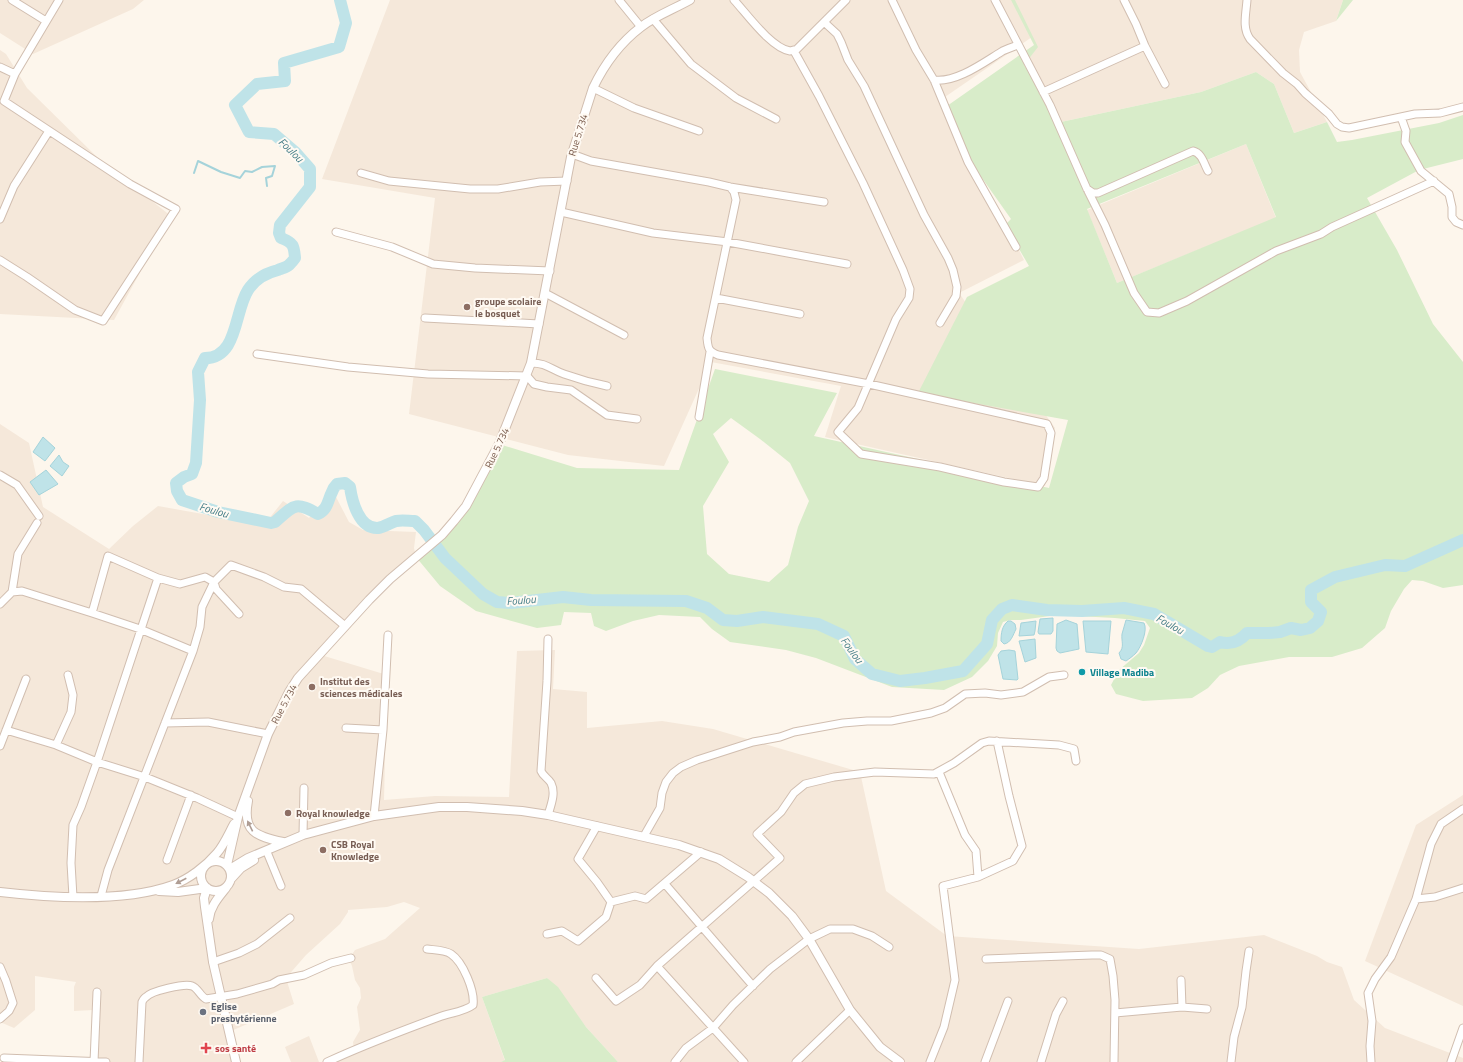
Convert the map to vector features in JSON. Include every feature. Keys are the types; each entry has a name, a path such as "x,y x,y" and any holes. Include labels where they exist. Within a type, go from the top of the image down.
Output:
{"street":[{"path":"12,0 46,21"},
{"path":"0,260 28,277 75,310 103,321 176,209 130,184 49,131 2,104 15,74 59,0"},
{"path":"619,0 641,27"},
{"name":"Rue 5.734","path":"228,867 238,817 268,734 289,692 298,678 374,595 442,534 466,506 500,444 531,363 572,154 593,88 612,56 641,27 653,19 690,0"},
{"path":"734,0 771,41 786,51 794,51 846,0"},
{"path":"892,0 916,50 934,80 968,162 1016,247"},
{"path":"995,0 1043,92 1105,225 1134,293 1147,312 1159,313 1187,301 1276,252 1321,234 1339,224 1434,181"},
{"path":"1124,0 1136,24 1144,46 1165,84"},
{"path":"1247,0 1245,28 1250,39 1277,67 1329,114 1337,124 1349,128 1415,114 1440,113 1463,107"},
{"path":"653,19 691,64 736,98 776,119"},
{"path":"824,22 837,34 848,60 864,86 924,215 953,270 957,286 956,296 940,323"},
{"path":"934,80 953,78 989,60 1004,50 1018,45"},
{"path":"1043,92 1144,46"},
{"path":"710,352 718,355 868,384 1047,424 1051,433 1044,478 1038,487 1004,482 940,467 861,454 838,432 858,408 868,384 896,320 909,298 910,289 903,270 863,183 819,96 794,51"},
{"path":"0,67 15,74"},
{"path":"593,88 634,108 699,131"},
{"path":"1401,117 1406,131 1405,142 1421,171 1449,194 1452,207 1452,217 1456,222 1463,225"},
{"path":"0,219 14,186 49,131"},
{"path":"1087,189 1098,193 1193,151 1197,152 1201,156 1208,171"},
{"path":"572,154 611,165 714,183 730,188 824,202"},
{"path":"362,173 389,181 470,189 498,189 540,182 567,181"},
{"path":"699,416 710,352 707,338 736,200 734,192 730,188"},
{"path":"561,212 653,233 728,242 847,264"},
{"path":"336,232 392,247 433,264 475,268 550,271"},
{"path":"545,293 624,335"},
{"path":"716,298 800,314"},
{"path":"425,318 539,324"},
{"path":"257,354 348,367 428,374 527,376 534,384 571,390 607,415 637,419"},
{"path":"531,363 544,364 565,375 606,386"},
{"path":"0,475 16,485 38,520 18,554 12,592 0,604"},
{"path":"92,613 108,556 158,578 180,584 205,577 214,582 216,589 239,614"},
{"path":"102,896 108,870 193,651 200,627 202,607 214,582 231,565 264,577 284,587 301,588 345,626"},
{"path":"73,897 71,863 73,825 81,808 97,762 158,578"},
{"path":"12,592 22,591 92,613 140,629 193,651"},
{"path":"374,816 383,730 388,635"},
{"path":"548,639 547,681 541,771 543,776 550,781 553,788 553,795 548,815"},
{"path":"56,745 71,712 73,695 68,675"},
{"path":"644,836 660,808 662,793 666,782 681,766 753,742 780,737 794,732 843,723 891,721 931,713 945,708 965,694 984,693 1002,695 1023,692 1049,677 1064,675"},
{"path":"0,746 26,679"},
{"path":"165,724 208,722 268,734"},
{"path":"346,728 383,730"},
{"path":"6,730 56,745 97,762 145,777 191,795 238,817 218,852 203,867 200,876 207,888"},
{"path":"930,1062 944,1027 955,980 943,886 978,877 1014,861 1022,846 997,741"},
{"path":"596,978 616,1001 640,985 657,966 780,858 757,834 781,812 794,793 805,784 834,776 875,772 934,774 940,772 982,742 997,741 1070,747 1075,751 1076,761"},
{"path":"255,771 246,813 247,822 252,831 280,844"},
{"path":"940,772 965,835 976,851 978,877"},
{"path":"303,835 304,788"},
{"path":"167,860 191,795"},
{"path":"228,867 303,835 374,816 419,809 453,807 515,810 548,815 679,845 719,859 754,881 769,893 792,916 809,939 850,1010 880,1048 896,1061"},
{"path":"1371,1062 1370,1046 1372,1021 1368,993 1391,957 1416,899 1431,844 1441,824 1463,809"},
{"path":"597,826 578,859 611,902"},
{"path":"208,930 210,912 231,879 241,868 280,844"},
{"path":"267,852 281,886"},
{"path":"611,902 635,896 646,899 701,852"},
{"path":"0,892 44,897 73,897 122,895 153,891 174,885 214,860 219,861 228,867 231,879"},
{"path":"665,884 753,986"},
{"path":"153,891 178,892 207,888 217,891 227,886"},
{"path":"207,888 204,898 204,907 213,962 236,1062"},
{"path":"1416,899 1434,898 1463,888"},
{"path":"547,934 562,931 578,941 606,917 611,902"},
{"path":"213,962 239,953 256,944 290,918"},
{"path":"675,1062 686,1048 713,1028 733,1005 770,969 809,939 830,930 853,929 872,936 890,947"},
{"path":"327,1062 362,1046 450,1013 469,1008 473,1005 472,990 459,964 452,955 426,949"},
{"path":"1231,1062 1234,1037 1242,1007 1249,951"},
{"path":"986,959 1092,955 1107,957 1111,962 1115,1013 1114,1062"},
{"path":"139,1062 141,1010 142,1002 146,996 186,985 194,987 204,998 237,994 272,984 279,980 304,975 330,963 351,958"},
{"path":"657,966 744,1062"},
{"path":"0,967 13,1003 9,1010 0,1019"},
{"path":"1182,980 1182,1007"},
{"path":"94,1062 97,992"},
{"path":"986,1062 1008,1001"},
{"path":"1041,1062 1056,1014 1063,1001"},
{"path":"1115,1013 1182,1007 1207,1008"},
{"path":"796,1062 850,1010"},
{"path":"1451,1062 1463,1028"},
{"path":"7,1060 106,1062"}],"shaded area":[{"path":"0,0 144,0 133,9 33,54 0,33"},
{"path":"390,0 1343,0 1336,21 1304,32 1299,50 1300,72 1327,122 1294,133 1274,84 1256,72 1201,92 1061,122 1024,65 1037,47 1032,37 942,99 1024,260 959,293 1055,428 1045,486 825,437 841,386 711,362 664,466 568,455 409,414 435,198 322,179"},
{"path":"0,50 6,54 27,88 101,161 171,216 114,320 0,314"},
{"path":"1246,144 1276,218 1117,283 1087,210"},
{"path":"0,424 29,443 43,507 109,549 133,526 158,506 264,525 283,501 309,518 327,498 335,495 349,522 363,530 416,532 414,548 416,557 321,655 387,675 384,800 435,796 509,797 517,651 555,650 553,689 587,692 587,728 662,721 713,729 860,772 886,891 947,936 1139,949 1264,935 1342,967 1354,1000 1385,1028 1463,1058 1463,1062 618,1062 586,1027 547,978 482,997 505,1061 323,1062 354,1050 353,1042 360,1030 357,1007 361,998 360,988 355,980 349,959 355,950 385,939 420,908 404,902 387,907 348,910 340,924 306,955 286,978 294,1004 231,1031 238,1062 8,1062 10,1059 94,1060 93,1010 74,1011 74,987 76,982 35,976 35,1010 14,1028 0,1022"},
{"path":"1463,795 1463,1006 1365,961 1416,825"},
{"path":"309,1036 319,1062 291,1062 285,1047"}],"green space":[{"path":"1011,0 1015,0 1038,47 1024,65 1061,122 1201,92 1256,72 1274,84 1294,133 1327,122 1337,142 1439,123 1463,115 1463,159 1419,170 1367,198 1397,250 1433,324 1463,362 1463,585 1443,588 1423,581 1412,580 1404,589 1391,611 1385,628 1362,648 1332,657 1289,657 1239,666 1220,675 1208,688 1192,698 1143,701 1116,694 1111,685 1119,670 1139,653 1144,645 1150,628 1145,621 1057,615 1003,622 998,633 997,646 988,661 972,677 944,690 892,687 816,658 786,650 730,642 712,629 700,617 659,615 633,621 606,631 594,626 591,613 564,612 561,625 537,628 476,611 440,586 416,557 454,521 499,444 577,468 679,470 715,369 837,393 814,436 1049,488 1068,420 918,393 967,297 1029,266 1005,225 1011,219 965,154 947,106 1034,45","holes":["1246,144 1276,217 1117,283 1087,209","731,418 790,463 809,501 798,527 788,565 769,582 729,574 707,554 703,506 729,462 713,434"]},
{"path":"1343,0 1353,0 1336,21"},
{"path":"547,978 558,987 586,1027 618,1062 501,1062 505,1060 482,997"}],"water":[{"path":"43,437 55,448 45,461 33,452"},
{"path":"59,455 63,462 69,466 62,476 50,466"},
{"path":"46,470 58,484 39,495 30,482"},
{"path":"1053,618 1053,631 1051,634 1039,634 1040,619"},
{"path":"1066,620 1077,624 1079,649 1060,653 1056,648 1057,624"},
{"path":"1126,620 1144,623 1145,630 1142,643 1138,650 1126,661 1121,659 1119,653 1122,648 1122,634"},
{"path":"1008,621 1015,624 1016,629 1010,640 1004,644 1001,641 1002,632 1004,625"},
{"path":"1036,621 1034,635 1019,636 1021,623"},
{"path":"1083,621 1111,621 1108,654 1086,652"},
{"path":"1035,639 1036,658 1025,662 1019,641"},
{"path":"1001,651 1015,651 1017,680 1003,679 998,655"}],"waterway":[{"name":"Foulou","path":"340,0 346,23 339,47 284,63 285,81 257,84 235,105 249,132 274,134 295,152 310,169 310,187 280,225 279,233 281,238 291,243 295,258 288,266 265,275 251,286 243,299 234,332 229,342 224,350 216,356 205,358 198,372 200,400 196,463 192,474 184,477 176,483 177,491 182,500 218,512 271,523 275,522 286,512 299,506 318,514 326,507 336,485 345,483 350,487 358,513 366,524 371,527 378,528 396,521 415,521 424,530 445,558 483,594 497,602 511,603 563,597 591,600 686,601 707,608 723,620 737,621 763,617 818,624 844,636 855,659 872,674 900,681 963,671 987,644 992,620 1002,609 1012,605 1047,610 1082,611 1124,608 1154,614 1212,647 1220,642 1235,642 1247,633 1269,633 1280,632 1291,628 1301,630 1310,628 1318,621 1321,612 1311,602 1311,590 1335,577 1385,565 1405,566 1463,540"},
{"path":"194,173 198,161 221,172 240,178 245,171 252,172 262,167 275,166 272,176 266,178 267,186"}],"place":[{"name":"groupe scolaire le bosquet","path":"467,307"},
{"name":"Village Madiba","path":"1082,672"},
{"name":"Institut des sciences médicales","path":"312,687"},
{"name":"Royal knowledge","path":"288,813"},
{"name":"CSB Royal Knowledge","path":"323,850"},
{"name":"Eglise presbytérienne","path":"203,1012"},
{"name":"sos santé","path":"206,1048"}]}
